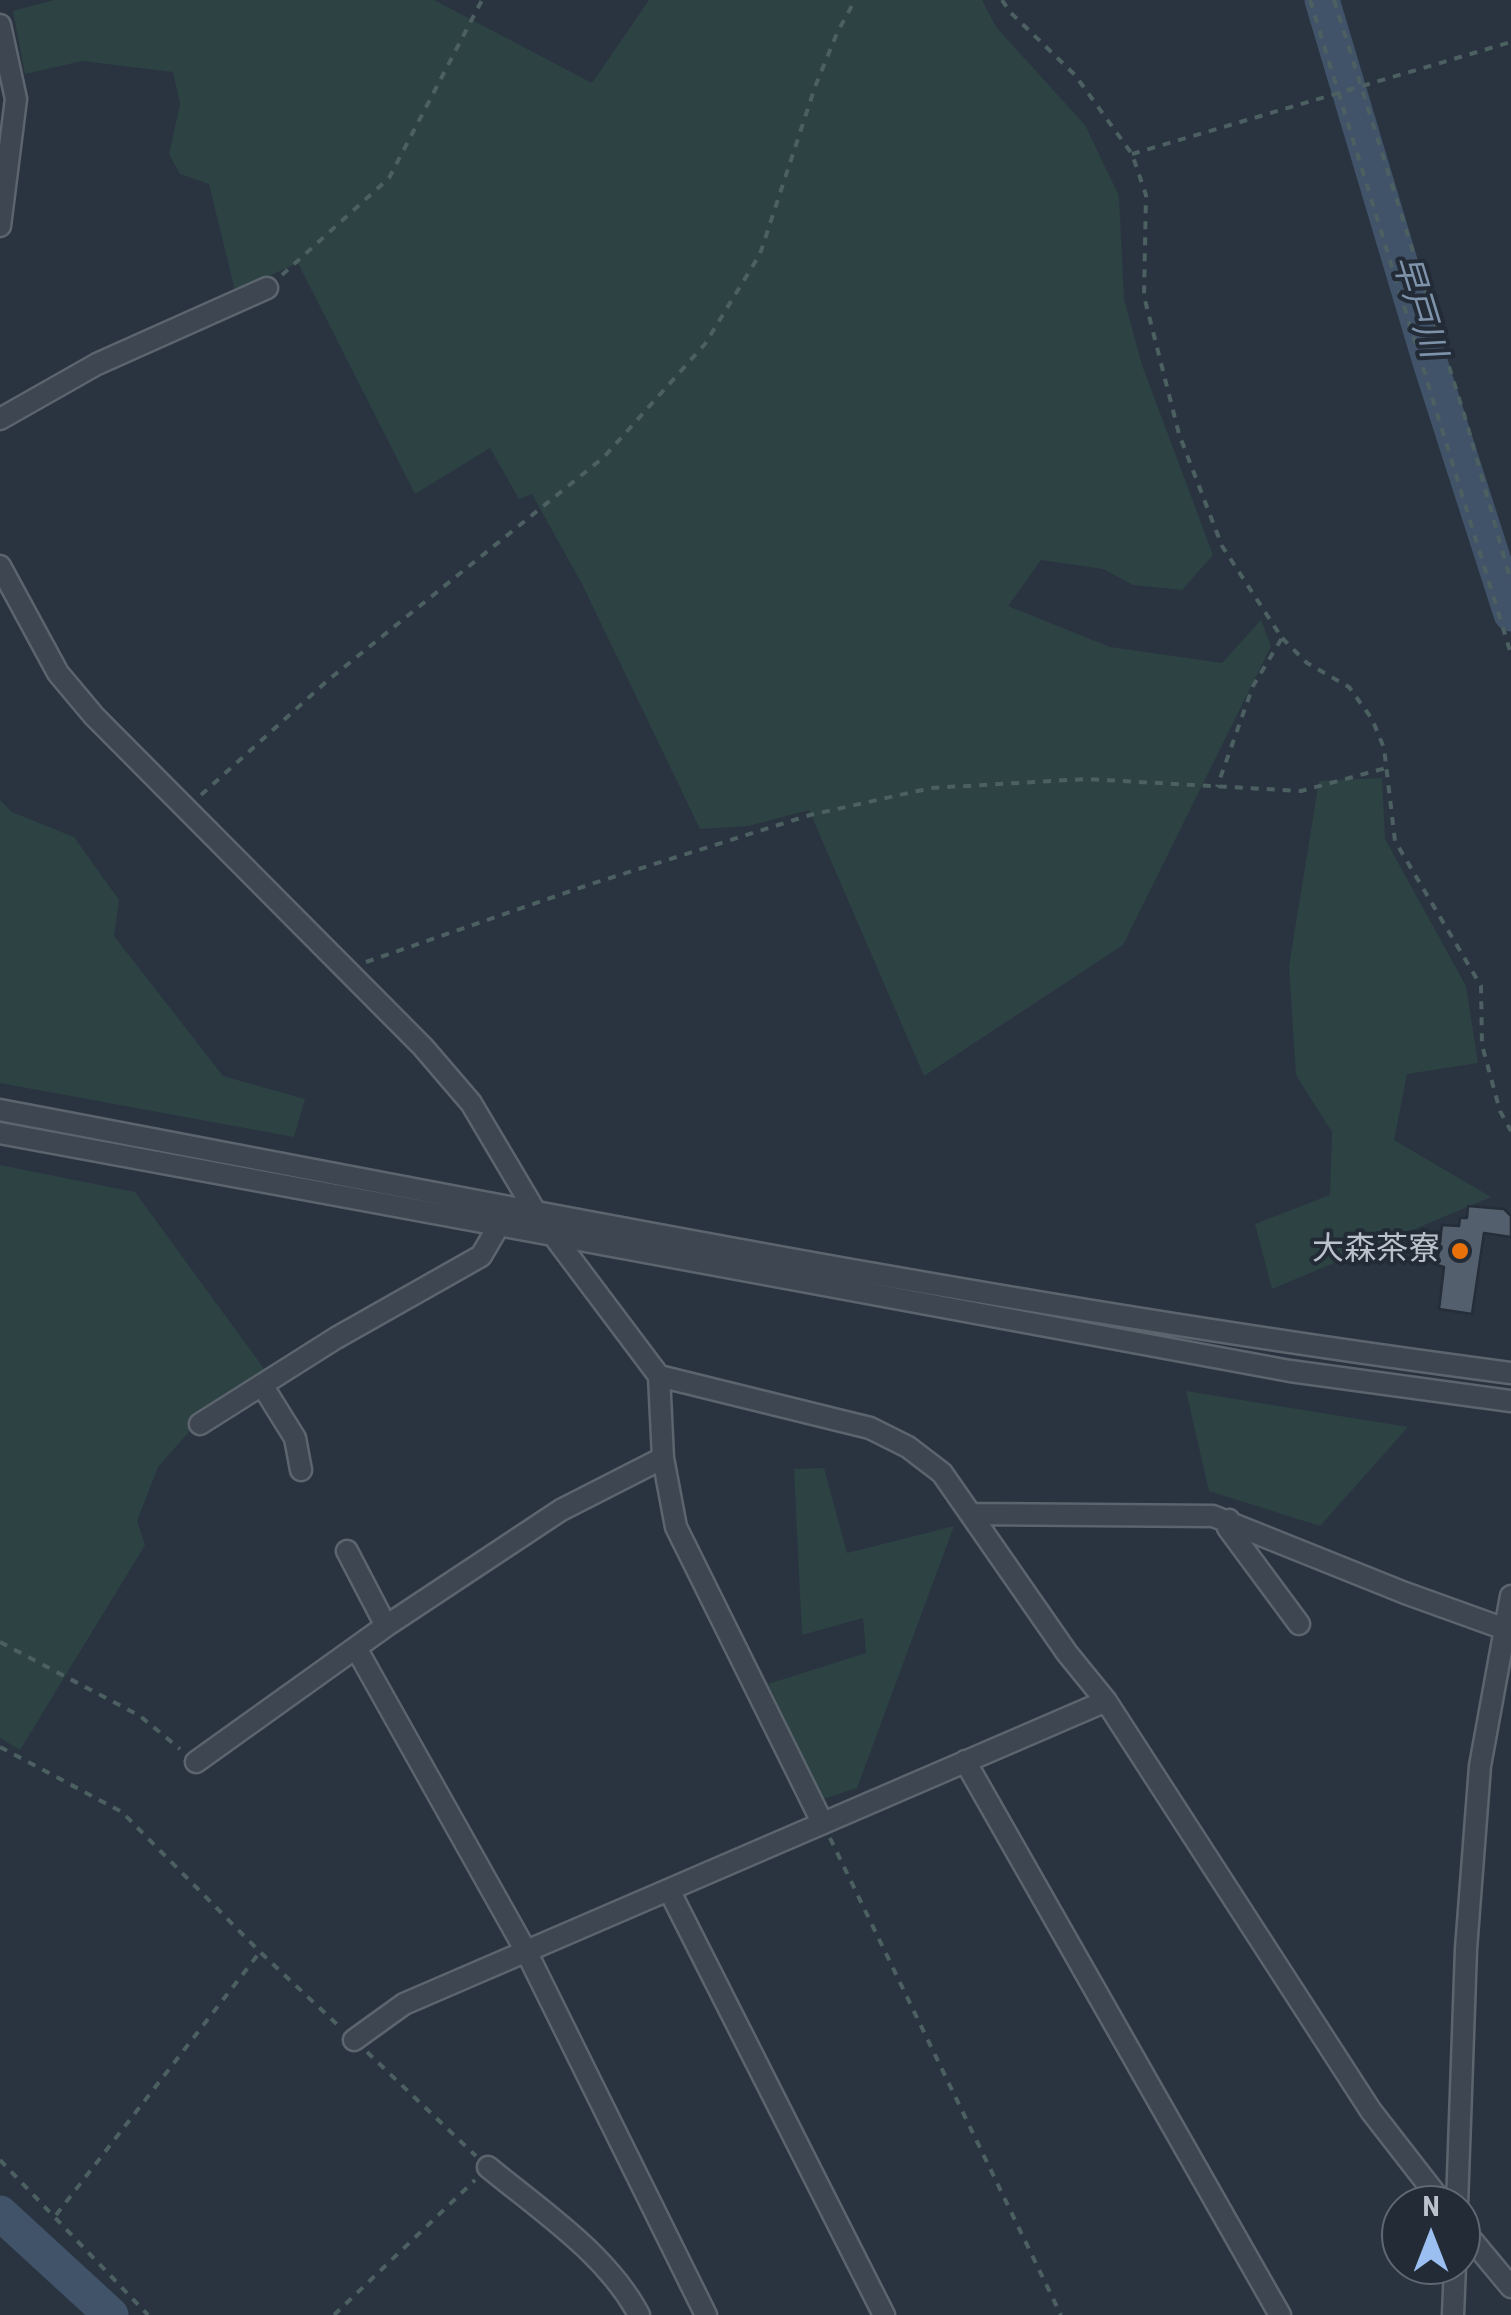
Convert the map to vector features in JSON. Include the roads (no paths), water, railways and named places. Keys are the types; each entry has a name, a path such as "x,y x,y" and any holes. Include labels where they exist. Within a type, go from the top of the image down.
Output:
{"street":[{"path":"0,24 16,99 0,223"},
{"path":"0,419 97,364 267,288"},
{"path":"0,566 58,672 94,716 423,1046 471,1103 535,1211 659,1376 663,1458 676,1527 822,1822"},
{"path":"0,1110 535,1211 1280,1343 1511,1374"},
{"path":"0,1134 1290,1371 1511,1401"},
{"path":"200,1424 336,1338 482,1256 498,1227"},
{"path":"659,1376 870,1428 908,1447 942,1473 1067,1653 1106,1702 1371,2111 1428,2185"},
{"path":"262,1385 295,1438 300,1470"},
{"path":"196,1762 386,1626 561,1510 663,1458"},
{"path":"972,1514 1213,1516 1405,1594 1505,1629"},
{"path":"1229,1520 1228,1528 1299,1624"},
{"path":"346,1551 386,1626"},
{"path":"1458,2185 1466,1949 1480,1766 1511,1596"},
{"path":"356,1648 527,1953 706,2315"},
{"path":"354,2040 404,2004 1106,1702"},
{"path":"964,1761 1280,2315"},
{"path":"669,1890 884,2315"},
{"path":"488,2167 577,2241 629,2296 639,2315"},
{"path":"1481,2251 1511,2287"},
{"path":"1453,2315 1454,2285"}],"waterway":[{"name":"早戸川","path":"1322,0 1430,362 1511,614"},
{"path":"0,2213 111,2315"}],"place":[{"name":"大森茶寮","path":"1460,1251"}]}
